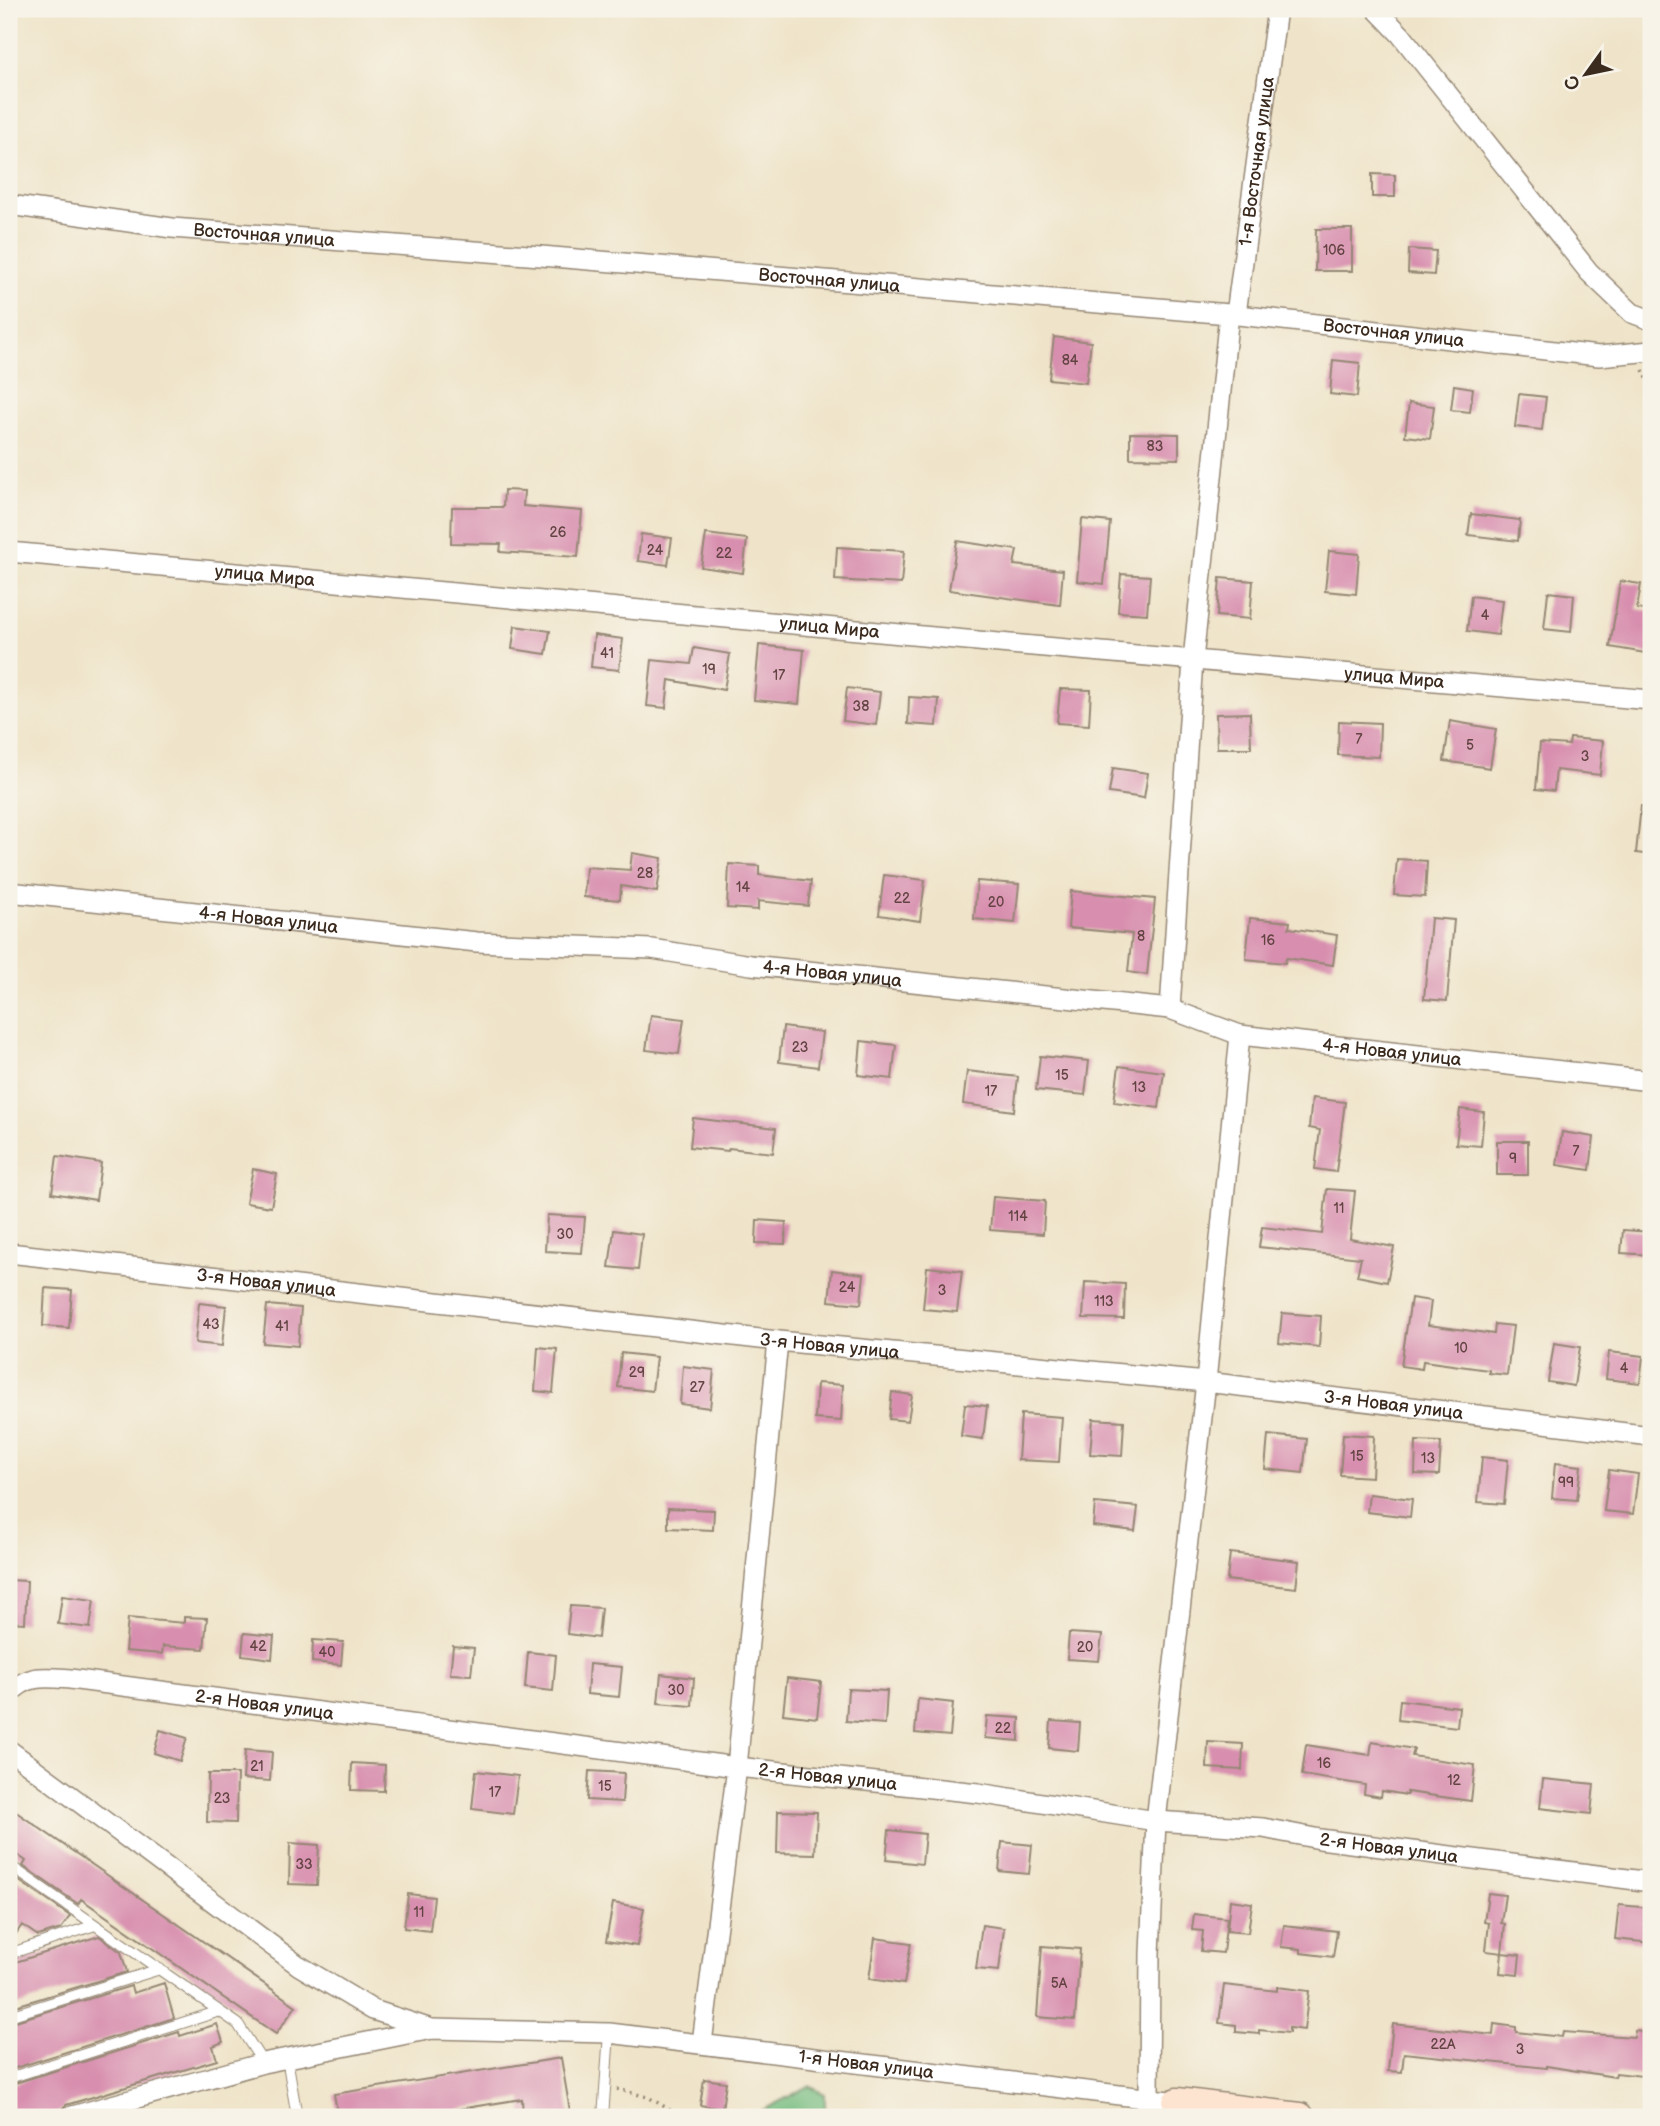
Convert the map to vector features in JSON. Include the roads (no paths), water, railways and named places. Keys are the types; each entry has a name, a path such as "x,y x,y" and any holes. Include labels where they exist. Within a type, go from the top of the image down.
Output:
{"street":[{"name":"1-я Восточная улица","path":"1170,1009 1193,660 1233,314 1277,9"},
{"path":"1376,9 1401,35 1589,272 1632,313 1651,320"},
{"name":"Восточная улица","path":"9,205 172,228 1233,314 1599,356 1651,351"},
{"name":"улица Мира","path":"9,552 1651,700"},
{"name":"4-я Новая улица","path":"9,891 477,942 652,949 751,965 1170,1009 1240,1035 1651,1081"},
{"path":"1168,2106 1150,1953 1156,1821 1206,1382 1240,1035"},
{"name":"3-я Новая улица","path":"9,1252 778,1341 1206,1382 1651,1436"},
{"path":"702,2043 737,1766 778,1341"},
{"name":"2-я Новая улица","path":"9,1694 20,1683 40,1677 70,1679 737,1766 978,1793 1156,1821 1263,1828 1333,1841 1651,1882"},
{"path":"9,1750 298,1965 373,2010 432,2029"},
{"path":"69,2117 263,2063 432,2029"},
{"name":"1-я Новая улица","path":"432,2029 609,2033 702,2043 1168,2106 1300,2117"}],"lane":[{"path":"9,1865 238,2024 263,2063"},
{"path":"9,1954 95,1925"},
{"path":"9,2016 160,1969"},
{"path":"9,2078 219,2011"},
{"path":"603,2117 609,2033"},
{"path":"286,2058 297,2117"}]}
